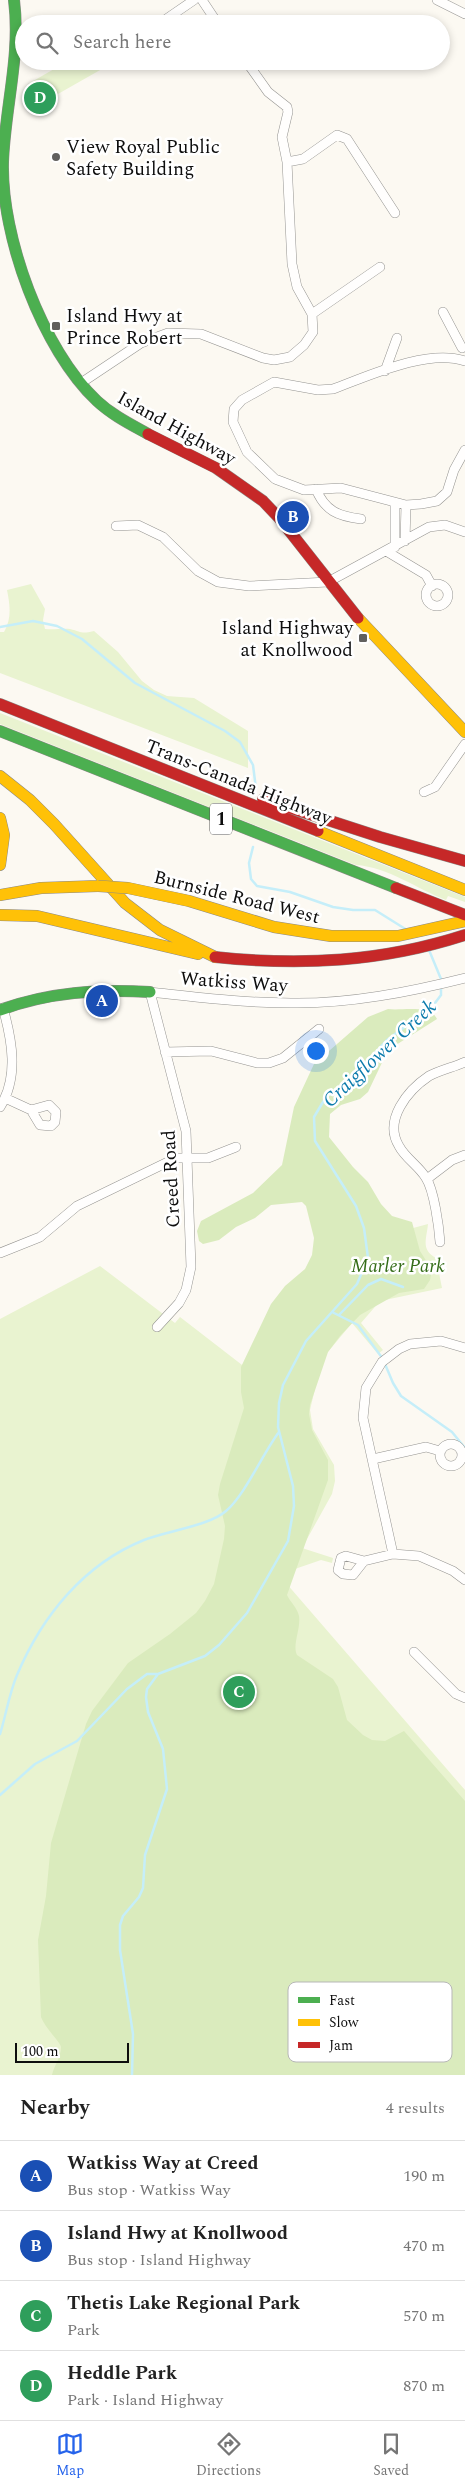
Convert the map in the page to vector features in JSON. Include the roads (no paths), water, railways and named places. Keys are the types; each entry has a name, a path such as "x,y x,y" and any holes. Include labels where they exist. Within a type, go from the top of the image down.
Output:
{"main road":[{"name":"Island Highway","path":"14,0 15,15"},
{"name":"Island Highway","path":"15,55 5,97 1,175 6,215 20,268 60,351 81,383 96,400 123,420 229,474 264,502 328,582 421,688 465,732"},
{"name":"Trans-Canada Highway","path":"0,704 465,890"},
{"name":"1","path":"0,731 465,915"},
{"path":"132,756 361,831 465,861"},
{"path":"0,776 30,800 54,824 126,903 160,930 215,957"},
{"path":"0,818 4,835 0,865"},
{"name":"Burnside Road West","path":"0,896 41,888 98,886 128,888 197,902 284,930 334,937 394,937 441,929 465,921"},
{"path":"0,916 37,916 215,957 254,962 317,962 374,958 440,943 465,935"},
{"name":"Watkiss Way","path":"2,1009 45,997 84,992 150,992"}],"street":[{"path":"172,15 194,0"},
{"path":"202,0 212,15"},
{"path":"437,0 465,14"},
{"path":"81,383 141,343 168,333 200,334 263,358 284,360 296,353 310,337 315,327 312,314 297,287 292,264 287,162 282,137 288,112 286,107 268,92 252,70"},
{"path":"287,162 303,159 340,134 348,139 395,213"},
{"path":"312,314 380,267"},
{"path":"443,312 464,347 462,360 416,361 333,390 318,390 289,383 274,382 242,400 234,409 233,422 247,452 261,468 275,479 289,486 304,490 341,488 406,505 437,501 447,492 454,470 465,450"},
{"path":"385,371 397,338"},
{"path":"316,489 321,500 329,510 340,516 361,519"},
{"path":"395,503 395,547"},
{"path":"405,540 406,505"},
{"path":"116,526 138,525 163,537 198,571 218,582 249,586 328,582 405,540 438,525 465,532"},
{"path":"386,551 426,575 432,586"},
{"path":"424,792 435,787 465,744"},
{"name":"Watkiss Way","path":"150,992 235,1001 293,1003 376,996 461,979"},
{"name":"Creed Road","path":"150,992 186,1131 188,1159 190,1278 179,1303 157,1327"},
{"path":"0,1107 5,1098 12,1055 10,1033 2,1009"},
{"path":"165,1052 211,1051 257,1063 269,1063 283,1058 319,1029"},
{"path":"440,1242 438,1224 427,1179 398,1146 393,1128 398,1110 411,1092 430,1076 465,1062"},
{"path":"5,1098 31,1110"},
{"path":"0,1253 40,1237 77,1206 176,1158 208,1158 236,1147"},
{"path":"427,1179 452,1160 465,1155"},
{"path":"393,1554 363,1418 363,1402 371,1378 382,1362 399,1349 419,1342 441,1341 465,1348"},
{"path":"373,1459 426,1447 440,1451"},
{"path":"364,1561 393,1554 419,1556 453,1571 465,1580"},
{"path":"414,1652 456,1694 465,1698"}],"waterway":[{"name":"Craigflower Creek","path":"0,627 33,621 57,626 82,639 135,683 225,731 240,742 253,765 256,789"},
{"name":"Craigflower Creek","path":"253,847 249,863 251,879 257,886 290,892 333,907 353,910 375,910 407,930"},
{"name":"Craigflower Creek","path":"132,2075 133,2034 120,1950 120,1925 123,1916 139,1897 143,1888 145,1855 167,1789 163,1749 148,1712 147,1689 158,1674 205,1656 219,1645 247,1613 288,1541 294,1506 293,1486 278,1427 279,1403 283,1385 306,1341 357,1284 368,1258 364,1228 356,1206 315,1141 314,1117 326,1097 353,1076 387,1040 432,1007 441,995 441,979 429,950"},
{"path":"339,1315 368,1285 381,1279 403,1287"},
{"path":"332,1312 358,1325 383,1359"},
{"path":"385,1364 401,1396 452,1432 465,1448"},
{"path":"0,1734 14,1682 27,1653 39,1632 67,1594 102,1563 122,1550 144,1540 209,1521 226,1511 247,1485 279,1432"},
{"path":"0,1795 35,1764 77,1741 127,1689 147,1674 158,1674"}],"place":[{"name":"Heddle Park","path":"40,98"},
{"name":"View Royal Public Safety Building","path":"56,157"},
{"name":"Island Hwy at Prince Robert","path":"56,326"},
{"name":"Island Hwy at Knollwood","path":"293,517"},
{"name":"Island Highway at Knollwood","path":"363,638"},
{"name":"Watkiss Way at Creed","path":"102,1001"},
{"name":"Thetis Lake Regional Park","path":"239,1692"}],"park label":[{"name":"Marler Park","path":"398,1265"}]}
